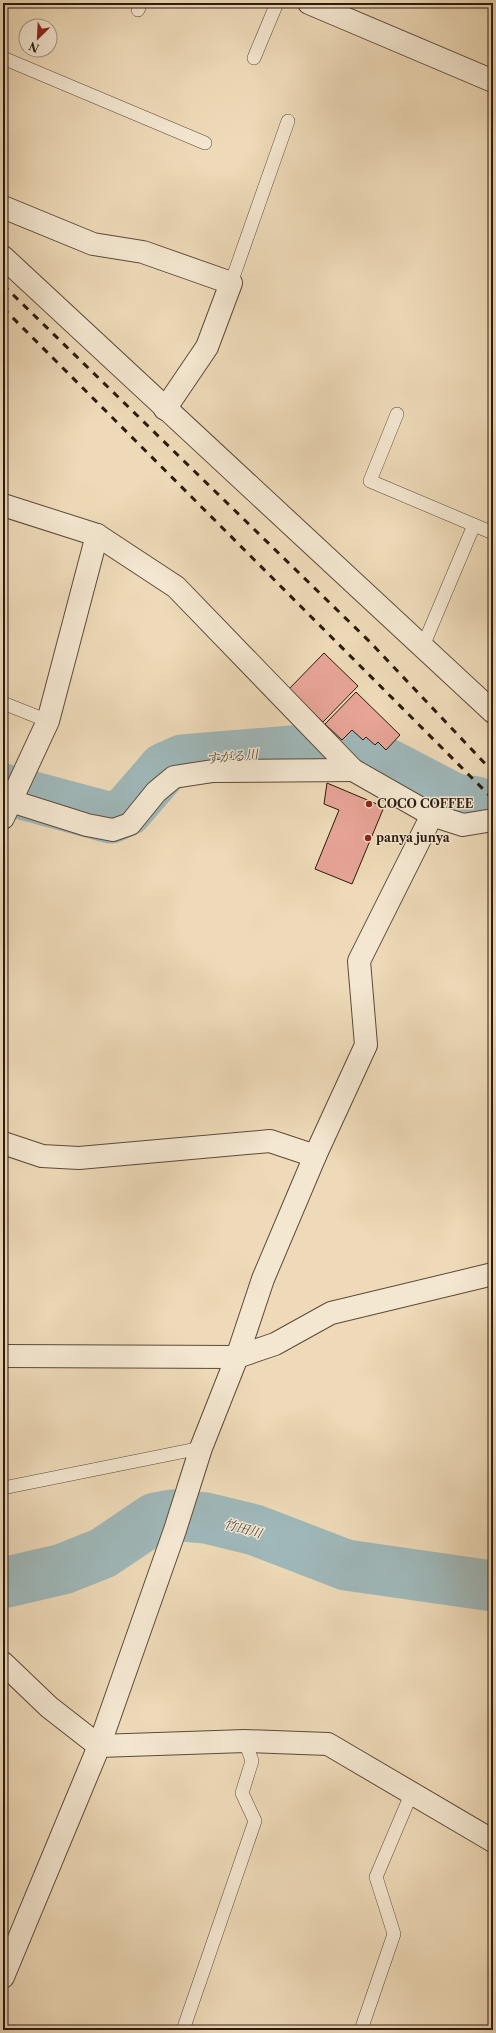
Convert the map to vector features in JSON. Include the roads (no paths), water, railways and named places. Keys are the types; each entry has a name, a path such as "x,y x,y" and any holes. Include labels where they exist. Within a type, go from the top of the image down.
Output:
{"street":[{"path":"309,3 491,76"},
{"path":"3,207 93,244 143,252 230,283 207,347 165,409"},
{"path":"3,257 493,712"},
{"path":"3,506 97,535 176,587 347,763 432,815 463,825 493,820"},
{"path":"97,535 48,721 11,800 87,825 113,830 130,824 156,792 174,777 213,771 347,763"},
{"path":"3,1976 99,1746 175,1530 201,1448 237,1357 263,1279 366,1045 359,961 432,815"},
{"path":"3,1143 42,1156 79,1158 270,1141 316,1156"},
{"path":"3,1356 237,1357 275,1344 331,1313 493,1274"},
{"path":"3,1663 49,1707 99,1746 245,1741 328,1744 493,1841"}],"lane":[{"path":"254,58 277,3"},
{"path":"3,58 205,143"},
{"path":"230,283 288,121"},
{"path":"397,414 370,481 493,533"},
{"path":"423,646 474,525"},
{"path":"3,703 48,721"},
{"path":"3,1488 201,1448"},
{"path":"183,2030 255,1821 242,1793 252,1761 245,1741"},
{"path":"361,2030 394,1934 376,1877 412,1792"}],"waterway":[{"name":"すがる川","path":"3,789 111,818 127,811 164,768 182,760 315,749 351,750 378,759 455,799 477,802"},
{"name":"竹田川","path":"3,1583 63,1569 103,1553 155,1518 171,1515 206,1518 255,1530 346,1565 493,1586"}],"railway":[{"path":"3,285 370,642 493,772"},
{"path":"3,308 493,799"}],"place":[{"name":"COCO COFFEE","path":"369,804"},
{"name":"panya junya","path":"368,838"}]}
